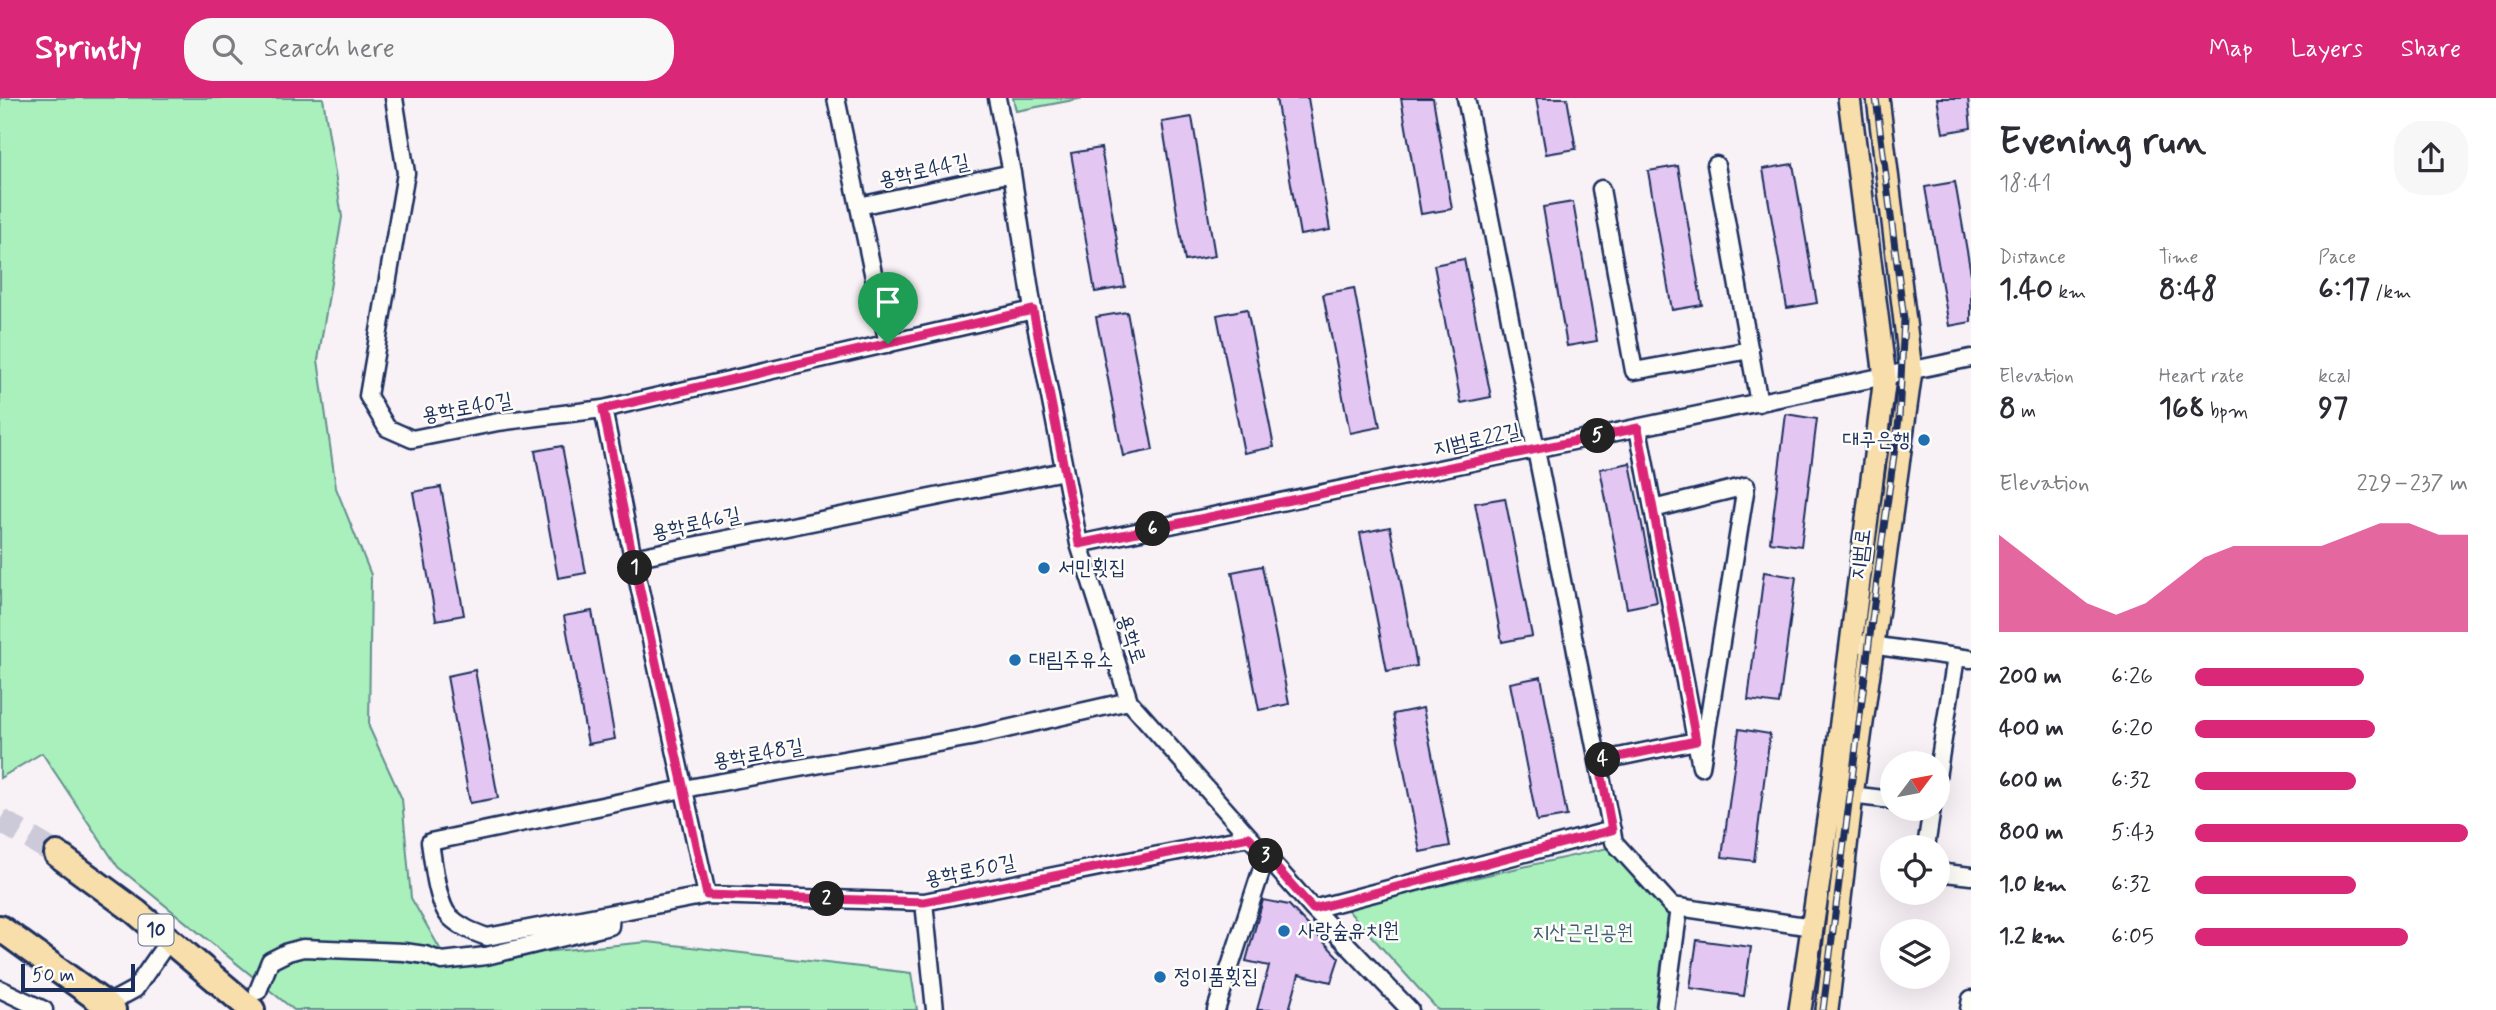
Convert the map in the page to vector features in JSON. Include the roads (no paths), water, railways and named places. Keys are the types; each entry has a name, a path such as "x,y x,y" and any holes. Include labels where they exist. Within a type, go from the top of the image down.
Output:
{"highway":[{"name":"10","path":"57,854 136,912 169,940 255,1001"},
{"path":"0,928 113,1010"}],"main road":[{"name":"지범로","path":"1800,1010 1812,927 1842,794 1850,642 1885,377 1849,98"},
{"path":"1827,1010 1842,794 1874,645 1911,371 1878,98"}],"street":[{"name":"용학로40길","path":"394,98 406,173 368,396 387,428 412,439 498,422 603,409 1033,310"},
{"path":"836,98 859,206"},
{"name":"용학로","path":"997,98 1012,173 1033,310 1079,544 1129,701 1313,909 1410,1010"},
{"path":"1466,98 1538,449 1614,842 1672,906 1812,927"},
{"path":"1716,165 1759,402"},
{"name":"용학로44길","path":"888,344 859,206 1012,173"},
{"path":"1601,188 1634,371 1750,349"},
{"name":"지범로22길","path":"1079,544 1971,358"},
{"path":"603,409 633,558"},
{"path":"1638,428 1653,509 1696,741 1701,766 1746,486 1653,509"},
{"name":"용학로46길","path":"707,895 633,558 1065,471"},
{"path":"1850,642 1963,658 1943,751"},
{"name":"용학로48길","path":"487,937 465,928 447,914 434,871 430,842 683,789 971,737 1129,701"},
{"path":"1599,761 1696,741"},
{"path":"1842,794 1880,799"},
{"path":"1313,909 1612,830"},
{"name":"용학로50길","path":"487,937 707,895 924,902 1249,837"},
{"path":"1216,1010 1266,856"},
{"path":"1950,874 1971,876"},
{"path":"924,902 935,1010"},
{"path":"1665,1010 1679,908"},
{"path":"255,1001 270,961 303,948 404,952 442,961 486,956 610,926 611,914"},
{"path":"89,995 111,1002 135,989 169,940"},
{"path":"0,989 44,1010"},
{"path":"1969,1010 1971,999"}],"tunnel":[{"path":"0,820 57,854"}],"railway":[{"path":"1823,1010 1899,419 1904,319 1876,98"}],"place":[{"name":"대구은행","path":"1924,440"},
{"name":"서민횟집","path":"1044,568"},
{"name":"대림주유소","path":"1015,660"},
{"name":"사랑숲유치원","path":"1284,931"},
{"name":"정이품횟집","path":"1160,977"}],"park label":[{"name":"지산근린공원","path":"1583,933"}]}
